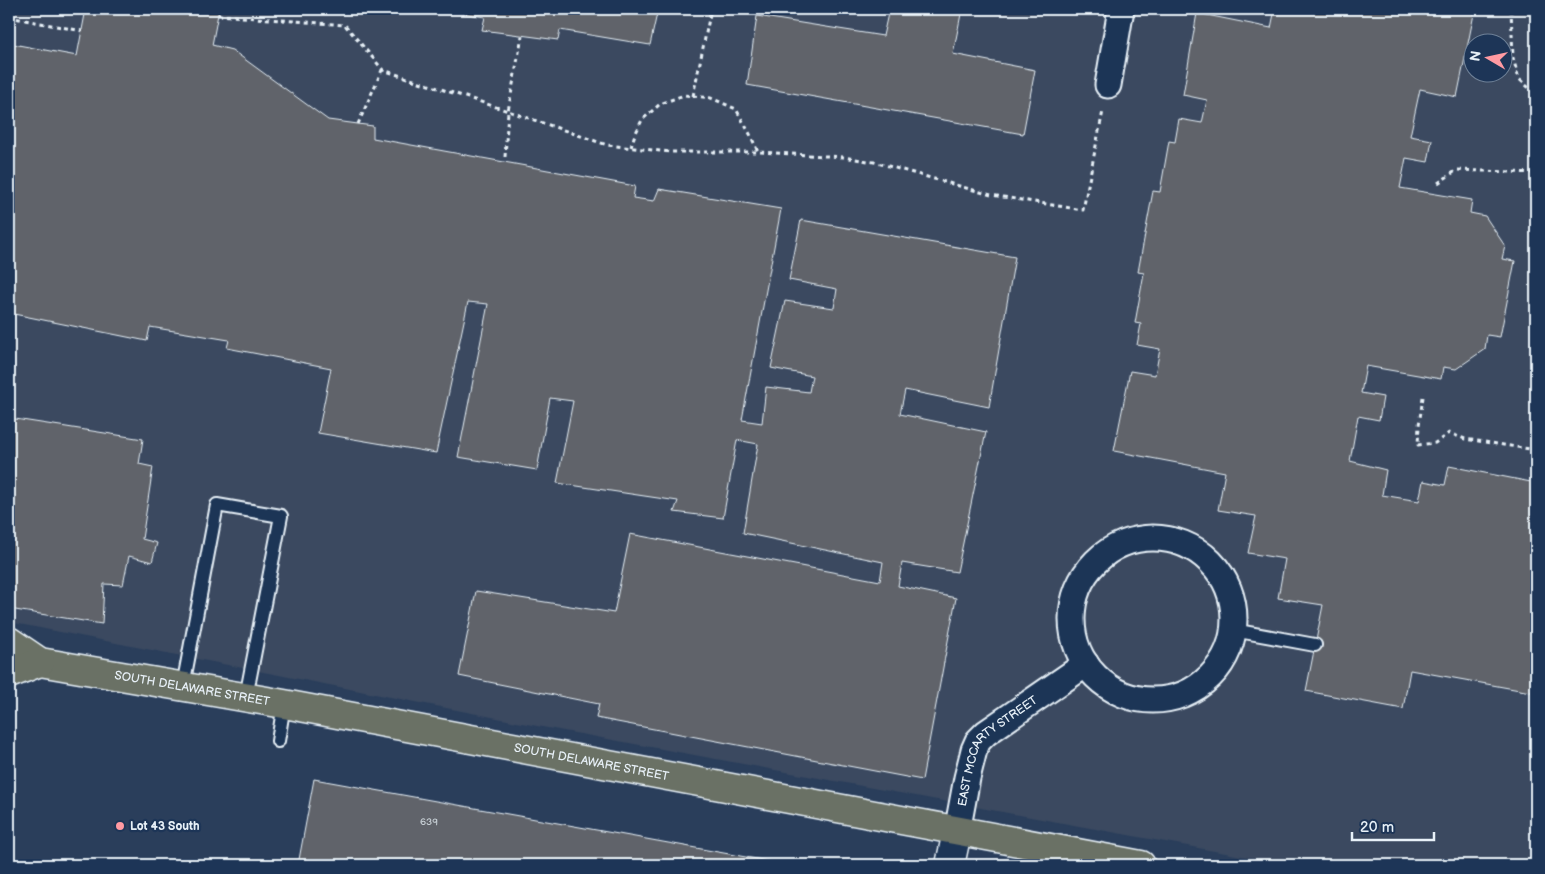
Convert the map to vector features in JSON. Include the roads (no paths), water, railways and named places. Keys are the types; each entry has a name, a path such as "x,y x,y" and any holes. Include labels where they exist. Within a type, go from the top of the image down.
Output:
{"main road":[{"name":"SOUTH DELAWARE STREET","path":"9,641 40,662 284,704 957,832 1142,865"},
{"path":"9,674 40,662"},
{"name":"EAST MCCARTY STREET","path":"950,865 957,832"}],"street":[{"path":"1108,85 1122,9"},
{"path":"1147,538 1166,539 1189,546 1208,560 1222,577 1228,589 1234,610 1233,630 1228,650 1222,662 1209,678 1198,687 1172,699 1150,701 1127,697 1100,682 1086,664 1076,646 1072,628 1072,610 1077,591 1086,574 1098,559 1113,548 1130,541 1147,538"},
{"name":"EAST MCCARTY STREET","path":"957,832 967,778 978,741 986,733 1086,664"}],"lane":[{"path":"183,686 217,505 281,516 246,698"},
{"path":"1233,630 1315,645"},
{"path":"278,741 284,704"}],"place":[{"name":"Lot 43 South","path":"120,826"}]}
